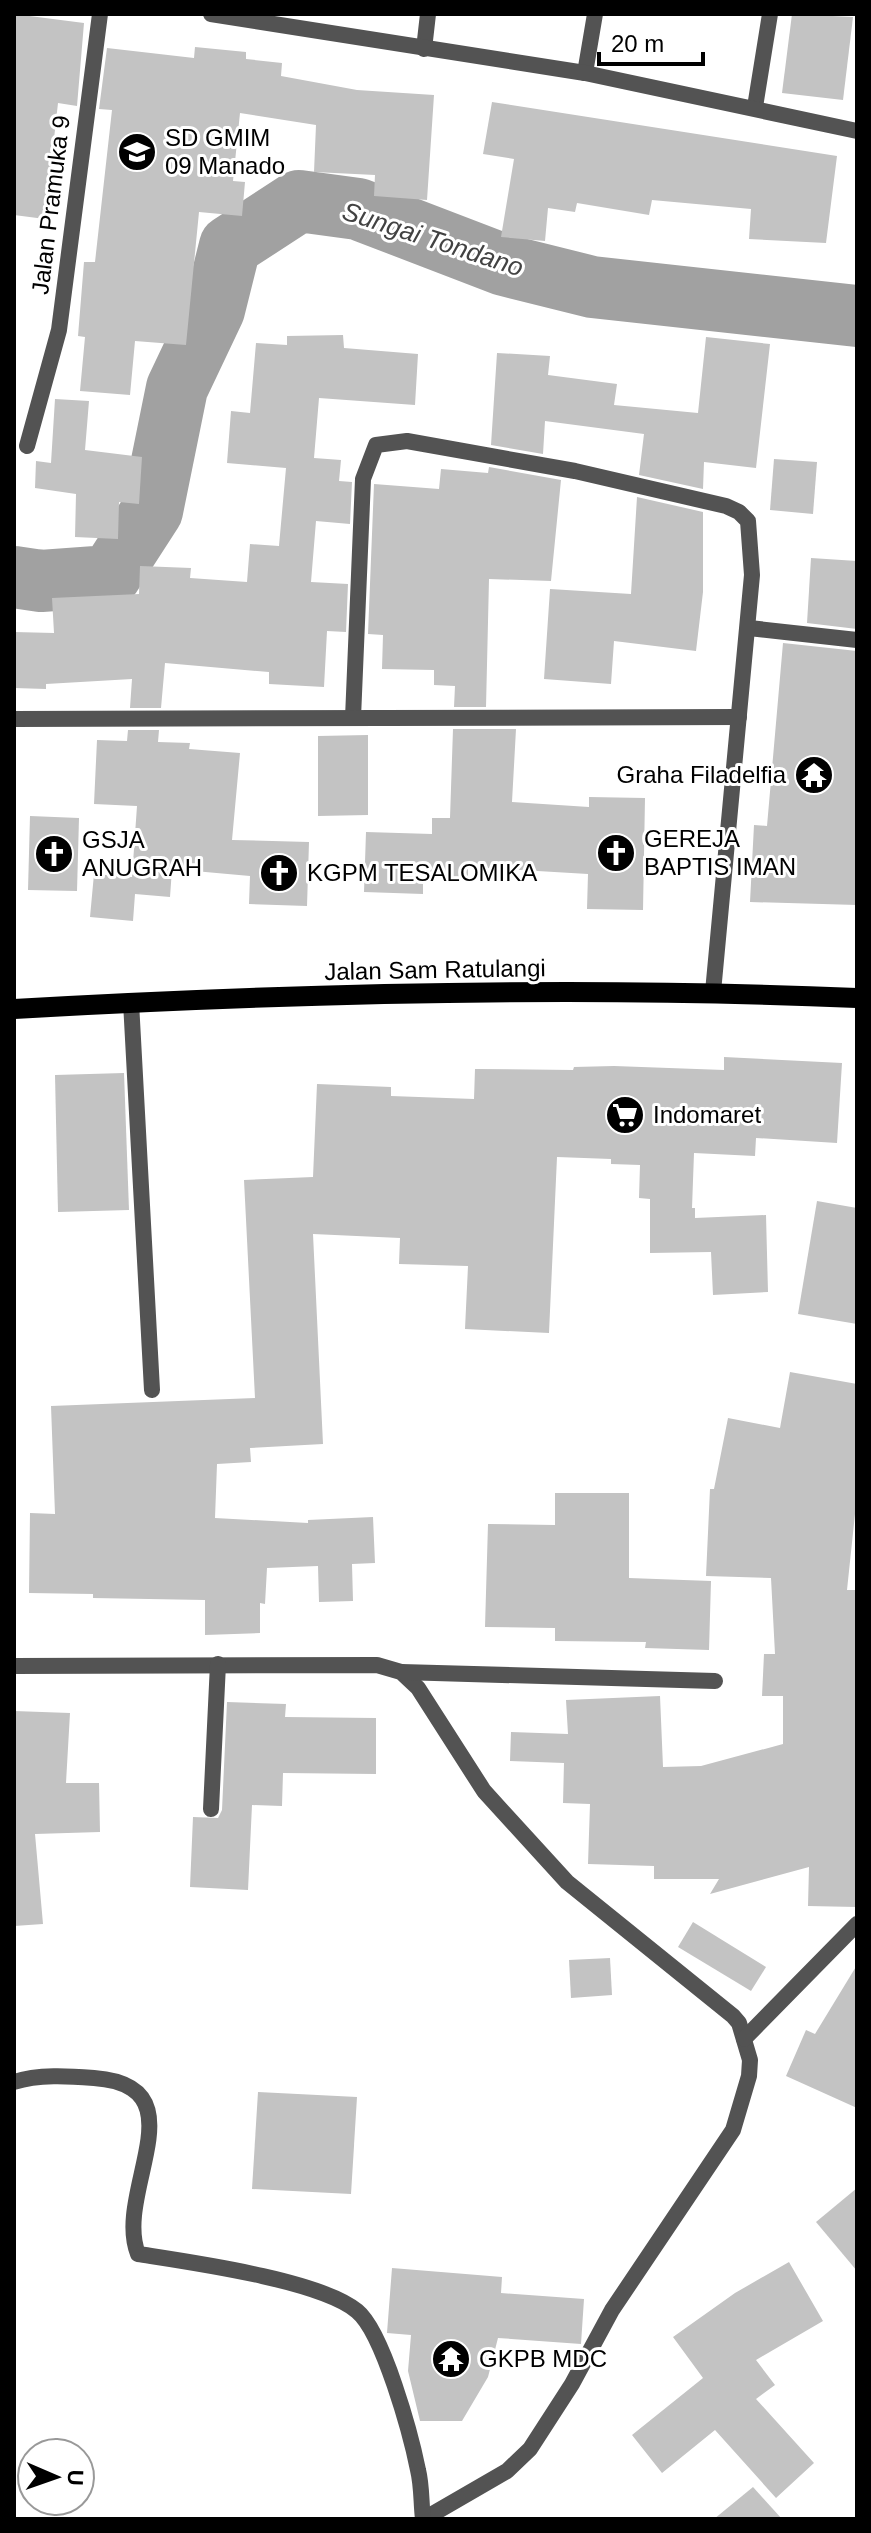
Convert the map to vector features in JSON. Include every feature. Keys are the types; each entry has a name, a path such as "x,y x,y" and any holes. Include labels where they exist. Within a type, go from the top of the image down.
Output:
{"main road":[{"name":"Jalan Sam Ratulangi","path":"14,1009 131,1002 713,992 857,998"}],"street":[{"name":"Jalan Pramuka 9","path":"27,446 59,330 100,14"},
{"path":"211,14 267,20 424,49 585,73 857,131"},
{"path":"424,49 428,14"},
{"path":"585,73 595,14"},
{"path":"755,107 770,14"},
{"path":"353,718 363,479 376,445 389,440 575,471 673,492 739,512 748,521 752,575 713,992"},
{"path":"749,628 857,640"},
{"path":"14,719 739,717"},
{"path":"131,1002 152,1390"},
{"path":"211,1809 218,1664"},
{"path":"14,1666 377,1665 401,1672 715,1681"},
{"path":"14,2082 48,2077 108,2079 133,2088 147,2103 151,2119 148,2144 133,2212 133,2242 138,2254 304,2287 332,2296 358,2312 382,2350 419,2473 423,2519 507,2471 530,2449 572,2384 612,2310 733,2130 749,2076 744,2039 733,2016 567,1882 531,1845 484,1791 418,1688 401,1672"},
{"path":"744,2039 857,1924"}],"building":[{"path":"14,14 84,23 77,106 58,103 45,219 14,215"},
{"path":"792,14 853,17 843,100 782,93"},
{"path":"195,47 246,52 246,59 282,63 281,76 357,90 434,95 427,200 374,196 375,175 314,172 316,125 240,113 233,181 245,182 242,216 199,212 186,345 135,341 130,395 80,391 85,337 78,336 84,262 95,262 112,110 99,109 107,48 194,58"},
{"path":"492,102 837,156 826,243 749,239 751,209 652,200 649,215 577,203 575,212 548,208 545,241 501,237 514,159 483,154"},
{"path":"343,335 344,348 418,354 415,405 319,398 314,458 341,460 339,481 352,482 350,524 316,521 311,582 348,584 346,632 327,631 324,687 269,684 269,672 165,663 161,708 130,708 132,679 46,684 46,689 14,688 14,632 54,633 52,598 139,594 140,566 191,568 190,578 247,582 250,544 279,546 286,468 227,463 231,411 250,413 256,343 287,345 287,336"},
{"path":"706,337 770,344 756,468 704,462 703,489 639,475 644,434 545,421 543,454 491,445 497,353 550,356 548,375 617,384 614,405 698,413"},
{"path":"55,399 89,401 85,450 142,457 139,504 119,502 118,539 75,537 76,494 35,488 36,461 51,463"},
{"path":"774,459 817,462 813,514 770,510"},
{"path":"489,467 561,480 551,581 489,579 486,707 454,707 455,686 434,685 434,670 382,669 383,635 368,634 374,484 439,489 441,469 488,473"},
{"path":"637,497 703,512 703,592 696,651 614,641 611,684 544,679 550,589 631,594"},
{"path":"811,558 857,561 857,629 807,623"},
{"path":"783,643 857,651 857,905 750,902 754,825 767,826"},
{"path":"453,729 516,729 512,802 589,807 589,797 645,798 643,910 587,909 588,874 468,867 468,877 423,876 423,894 364,892 366,832 432,834 432,818 450,818"},
{"path":"128,730 159,730 158,742 190,743 189,749 240,753 232,840 309,842 307,906 249,904 250,876 172,869 170,897 135,894 133,921 90,917 94,874 132,877 137,806 94,804 97,740 127,741"},
{"path":"368,735 368,815 318,816 318,736"},
{"name":"GSJA ANUGRAH","path":"30,816 79,818 77,891 28,890"},
{"path":"724,1057 842,1063 837,1143 756,1138 755,1156 694,1153 692,1208 695,1208 695,1218 766,1215 768,1292 713,1295 711,1252 650,1253 650,1199 639,1198 640,1165 611,1164 611,1159 557,1157 549,1333 465,1329 468,1266 399,1264 400,1238 313,1234 323,1444 250,1448 251,1462 217,1464 215,1518 308,1523 308,1520 373,1517 375,1563 352,1564 353,1601 319,1602 318,1566 267,1568 265,1604 260,1603 260,1633 205,1635 205,1600 93,1598 93,1594 29,1593 30,1513 55,1514 51,1406 255,1398 244,1180 313,1177 317,1084 391,1087 391,1096 474,1099 475,1069 573,1070 574,1067 614,1066 724,1070"},
{"path":"124,1073 129,1210 58,1212 55,1075"},
{"path":"817,1201 857,1208 857,1324 798,1314"},
{"path":"790,1372 857,1384 857,1495 847,1590 856,1590 857,1907 808,1906 809,1867 710,1894 719,1879 654,1879 654,1866 588,1864 590,1804 563,1803 564,1763 510,1761 511,1732 568,1734 566,1700 660,1696 663,1767 701,1766 783,1744 783,1696 762,1696 764,1654 775,1654 771,1578 706,1576 710,1489 714,1489 728,1418 780,1428"},
{"path":"555,1493 629,1493 629,1578 711,1581 709,1650 645,1648 646,1642 555,1641 555,1628 485,1627 488,1524 555,1525"},
{"path":"227,1702 286,1704 285,1717 376,1718 376,1774 283,1773 282,1806 252,1805 248,1890 190,1887 193,1817 218,1818 222,1810"},
{"path":"14,1711 70,1713 66,1783 99,1783 100,1832 35,1834 43,1924 14,1926"},
{"path":"693,1922 766,1967 751,1991 678,1947"},
{"path":"610,1958 612,1995 571,1998 569,1960"},
{"path":"857,1965 857,2108 786,2076 806,2030 815,2034"},
{"path":"258,2092 357,2097 351,2194 252,2189"},
{"path":"857,2188 857,2271 816,2222"},
{"path":"789,2262 823,2321 756,2360 775,2385 756,2399 814,2463 776,2498 715,2430 662,2473 632,2435 703,2378 673,2337 735,2293"},
{"name":"GKPB MDC","path":"392,2268 502,2277 501,2293 584,2299 581,2344 498,2338 488,2377 462,2421 420,2421 408,2371 411,2335 387,2333"},
{"path":"753,2487 782,2519 714,2519"}],"waterway":[{"name":"Sungai Tondano","path":"14,577 41,581 110,576 152,511 177,388 214,310 230,246 299,201 358,209 504,265 592,287 857,316"}],"place":[{"name":"SD GMIM 09 Manado","path":"137,152"},
{"name":"Graha Filadelfia","path":"814,775"},
{"name":"GEREJA BAPTIS IMAN","path":"616,853"},
{"name":"GSJA ANUGRAH","path":"54,854"},
{"name":"KGPM TESALOMIKA","path":"279,873"},
{"name":"Indomaret","path":"625,1115"},
{"name":"GKPB MDC","path":"451,2359"}]}
